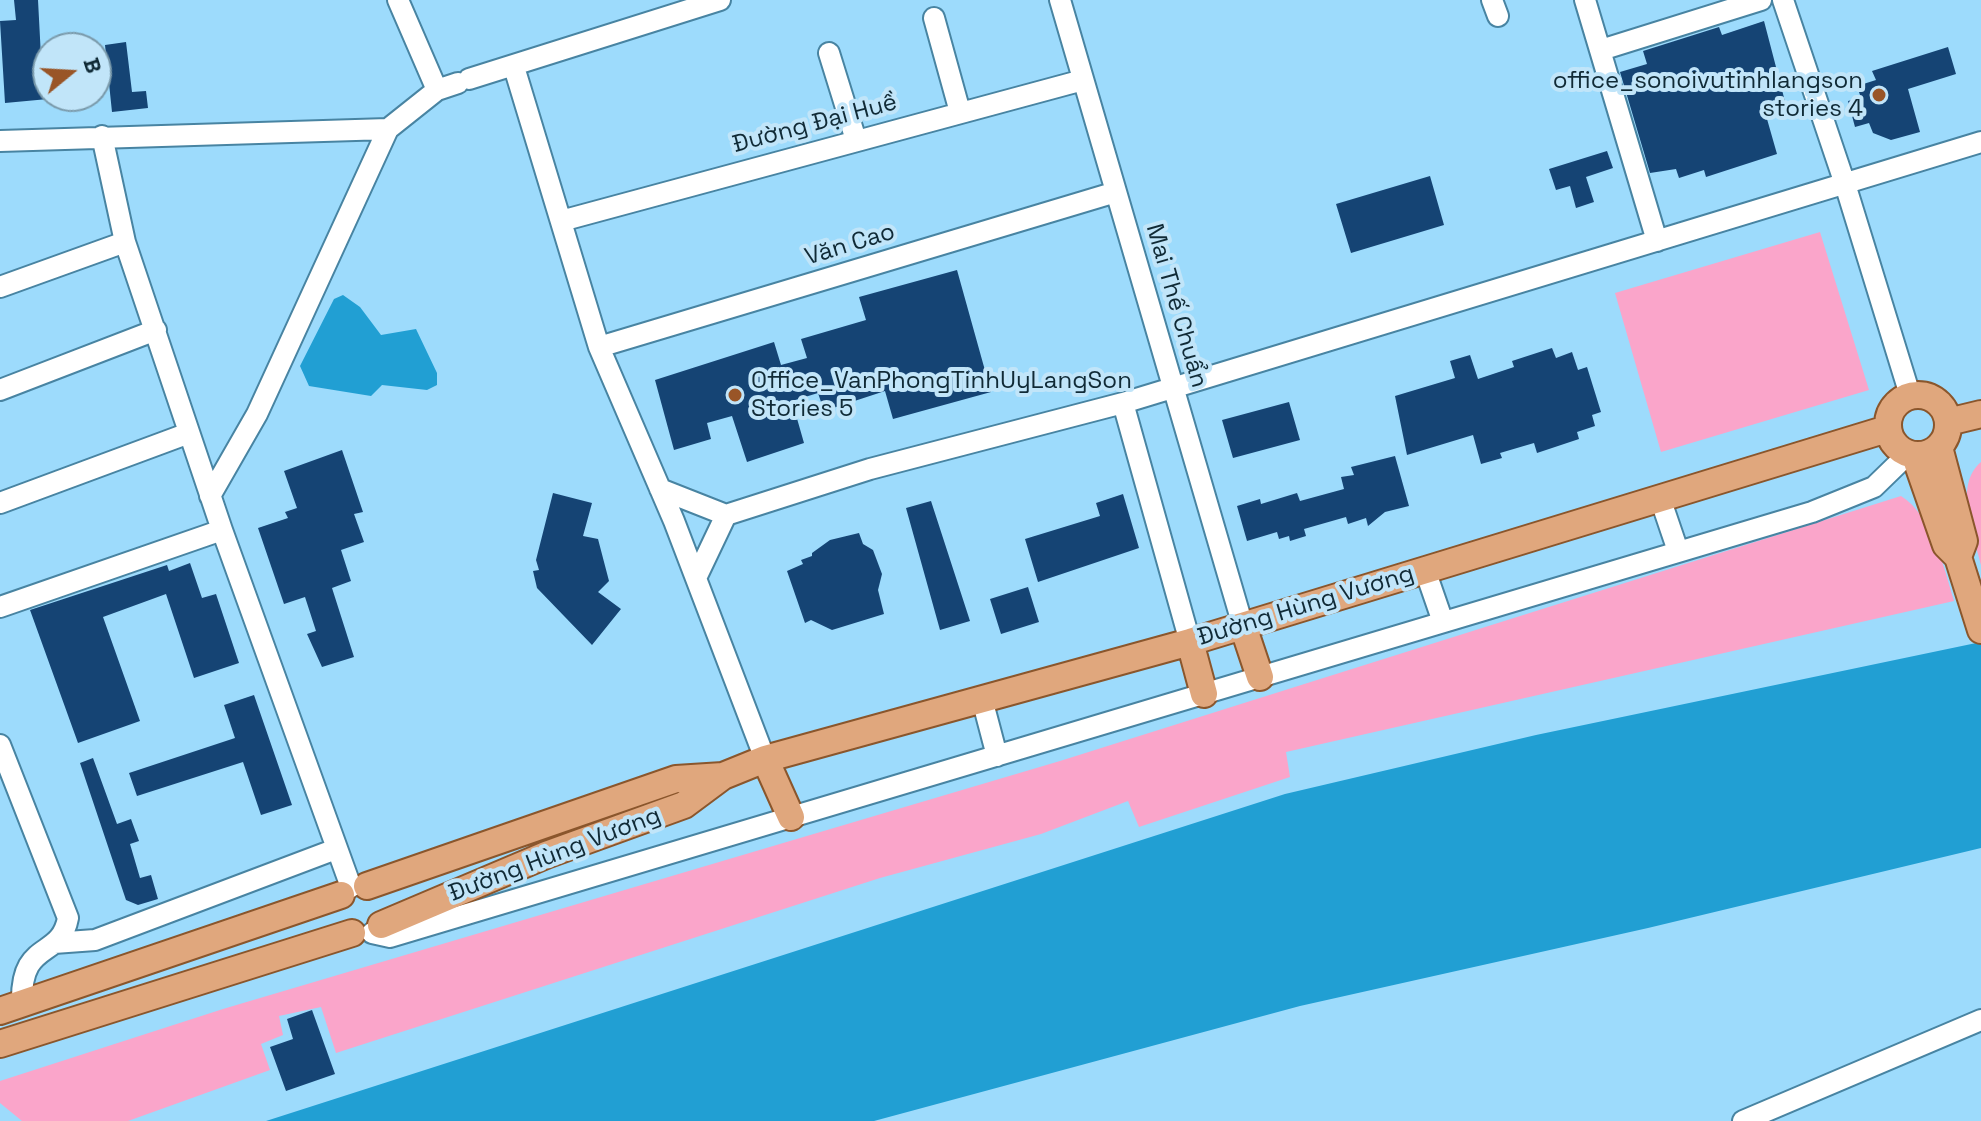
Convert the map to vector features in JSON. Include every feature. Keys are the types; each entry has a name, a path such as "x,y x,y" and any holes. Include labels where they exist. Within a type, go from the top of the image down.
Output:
{"main road":[{"path":"1981,414 1927,445 1891,440 1887,429 1889,414 1897,402 1910,395 1935,400 1944,409 1927,445 1946,545 1958,557 1981,630"},
{"name":"Đường Hùng Vương","path":"0,1044 368,930 546,855 684,805 723,776 765,759 1190,642 1887,429"},
{"path":"1243,626 1260,677"},
{"path":"1190,642 1204,694"},
{"path":"765,759 791,817"},
{"name":"Đường Hùng Vương","path":"11,1007 676,779 723,776"},
{"path":"353,889 376,890 386,906 368,930 339,921 336,912 353,889"}],"street":[{"path":"398,0 437,90"},
{"path":"210,496 257,414 388,129 437,90 720,0"},
{"name":"Mai Thế Chuẩn","path":"1060,0 1243,626"},
{"path":"1585,0 1657,241"},
{"path":"1601,50 1761,0"},
{"path":"1783,0 1845,184 1910,395"},
{"path":"934,18 960,112"},
{"path":"829,53 856,140"},
{"path":"514,67 599,347 696,578 765,759"},
{"name":"Đường Đại Huề","path":"561,221 1083,80"},
{"path":"0,141 388,129"},
{"path":"102,136 125,242 210,496 353,889"},
{"path":"660,489 726,515 870,469 1123,403 1981,142"},
{"name":"Văn Cao","path":"599,347 1116,192"},
{"path":"0,287 125,242"},
{"path":"0,390 156,330"},
{"path":"1123,403 1190,642"},
{"path":"0,503 189,433"},
{"path":"368,930 390,937 1863,494 1927,445"},
{"path":"1660,498 1678,551"},
{"path":"696,578 726,515"},
{"path":"0,607 222,530"},
{"path":"1425,570 1443,622"},
{"path":"982,699 997,756"},
{"path":"0,745 54,873 68,918 66,930 26,966 11,1007"},
{"path":"54,943 95,940 336,849"},
{"path":"1743,1121 1981,1020"}],"shaded area":[{"path":"1820,232 1869,390 1661,452 1615,293"},
{"path":"1981,462 1981,565 1967,497 1968,484"},
{"path":"1901,496 1912,505 1929,529 1954,601 1286,752 1290,777 1139,827 1128,801 1041,834 880,878 336,1053 321,1007 279,1016 283,1035 261,1044 270,1070 128,1121 22,1121 0,1103 0,1081 223,1009 1060,761"}],"water":[{"path":"343,295 360,307 381,335 416,329 437,373 437,385 427,390 382,385 371,396 309,386 300,366 334,299"},
{"path":"1981,642 1981,848 1648,928 1300,1006 874,1121 266,1121 1285,794 1536,735"}],"building":[{"path":"14,0 38,0 40,32 32,32 32,100 5,103 0,21 16,20"},
{"path":"1764,21 1788,113 1767,119 1777,154 1706,177 1704,170 1679,178 1676,169 1650,173 1620,72 1647,64 1643,51 1719,27 1722,35"},
{"path":"126,42 132,92 146,91 148,108 112,112 112,44"},
{"name":"office_sonoivutinhlangson stories 4","path":"1948,47 1956,74 1908,89 1920,132 1891,140 1873,133 1869,123 1855,127 1848,101 1861,98 1857,86 1876,80 1872,71"},
{"path":"1607,151 1613,168 1586,177 1594,202 1576,208 1570,186 1556,190 1549,169"},
{"path":"1430,176 1444,225 1351,253 1336,204"},
{"path":"957,270 991,392 893,419 885,391 824,411 818,393 792,401 804,443 747,462 732,416 707,423 711,439 674,450 655,380 774,342 781,365 807,358 801,339 866,320 859,297"},
{"path":"1552,348 1556,358 1572,352 1578,370 1587,367 1601,412 1592,415 1595,426 1577,432 1579,439 1537,453 1534,443 1500,453 1502,458 1481,464 1473,435 1407,455 1395,396 1455,378 1450,361 1470,355 1478,379 1514,367 1512,361"},
{"path":"1289,402 1300,440 1233,458 1222,420"},
{"path":"342,450 363,512 354,514 364,542 341,550 351,581 332,588 354,657 322,667 307,634 316,631 305,597 284,604 258,528 288,518 285,512 297,508 284,471"},
{"path":"1395,456 1409,506 1385,512 1368,526 1366,518 1348,524 1346,517 1304,529 1306,536 1290,541 1289,536 1279,539 1277,532 1247,541 1237,506 1260,499 1261,504 1297,493 1300,501 1344,489 1341,477 1354,475 1351,467"},
{"path":"553,493 592,503 583,536 598,539 609,581 598,592 621,609 592,645 537,588 533,571 539,570 536,560"},
{"path":"1123,494 1139,548 1038,582 1025,539 1100,516 1096,503"},
{"path":"931,501 970,621 940,630 906,508"},
{"path":"859,533 863,544 873,550 882,574 878,590 884,614 832,630 811,620 805,623 787,571 803,564 801,560 812,556 830,540"},
{"path":"190,563 202,598 216,594 239,663 194,678 166,594 103,617 140,721 78,743 30,610 167,565 169,571"},
{"path":"1028,587 1039,622 1001,634 990,599"},
{"path":"254,695 292,805 261,815 243,762 137,796 129,773 235,738 224,705"},
{"path":"93,758 117,824 131,819 139,841 130,844 140,878 151,875 158,899 138,905 126,900 80,763"},
{"path":"312,1010 335,1074 286,1091 270,1047 293,1039 287,1019"}],"place":[{"name":"office_sonoivutinhlangson stories 4","path":"1879,95"},
{"name":"Office_VanPhongTinhUyLangSon Stories 5","path":"735,395"}]}
